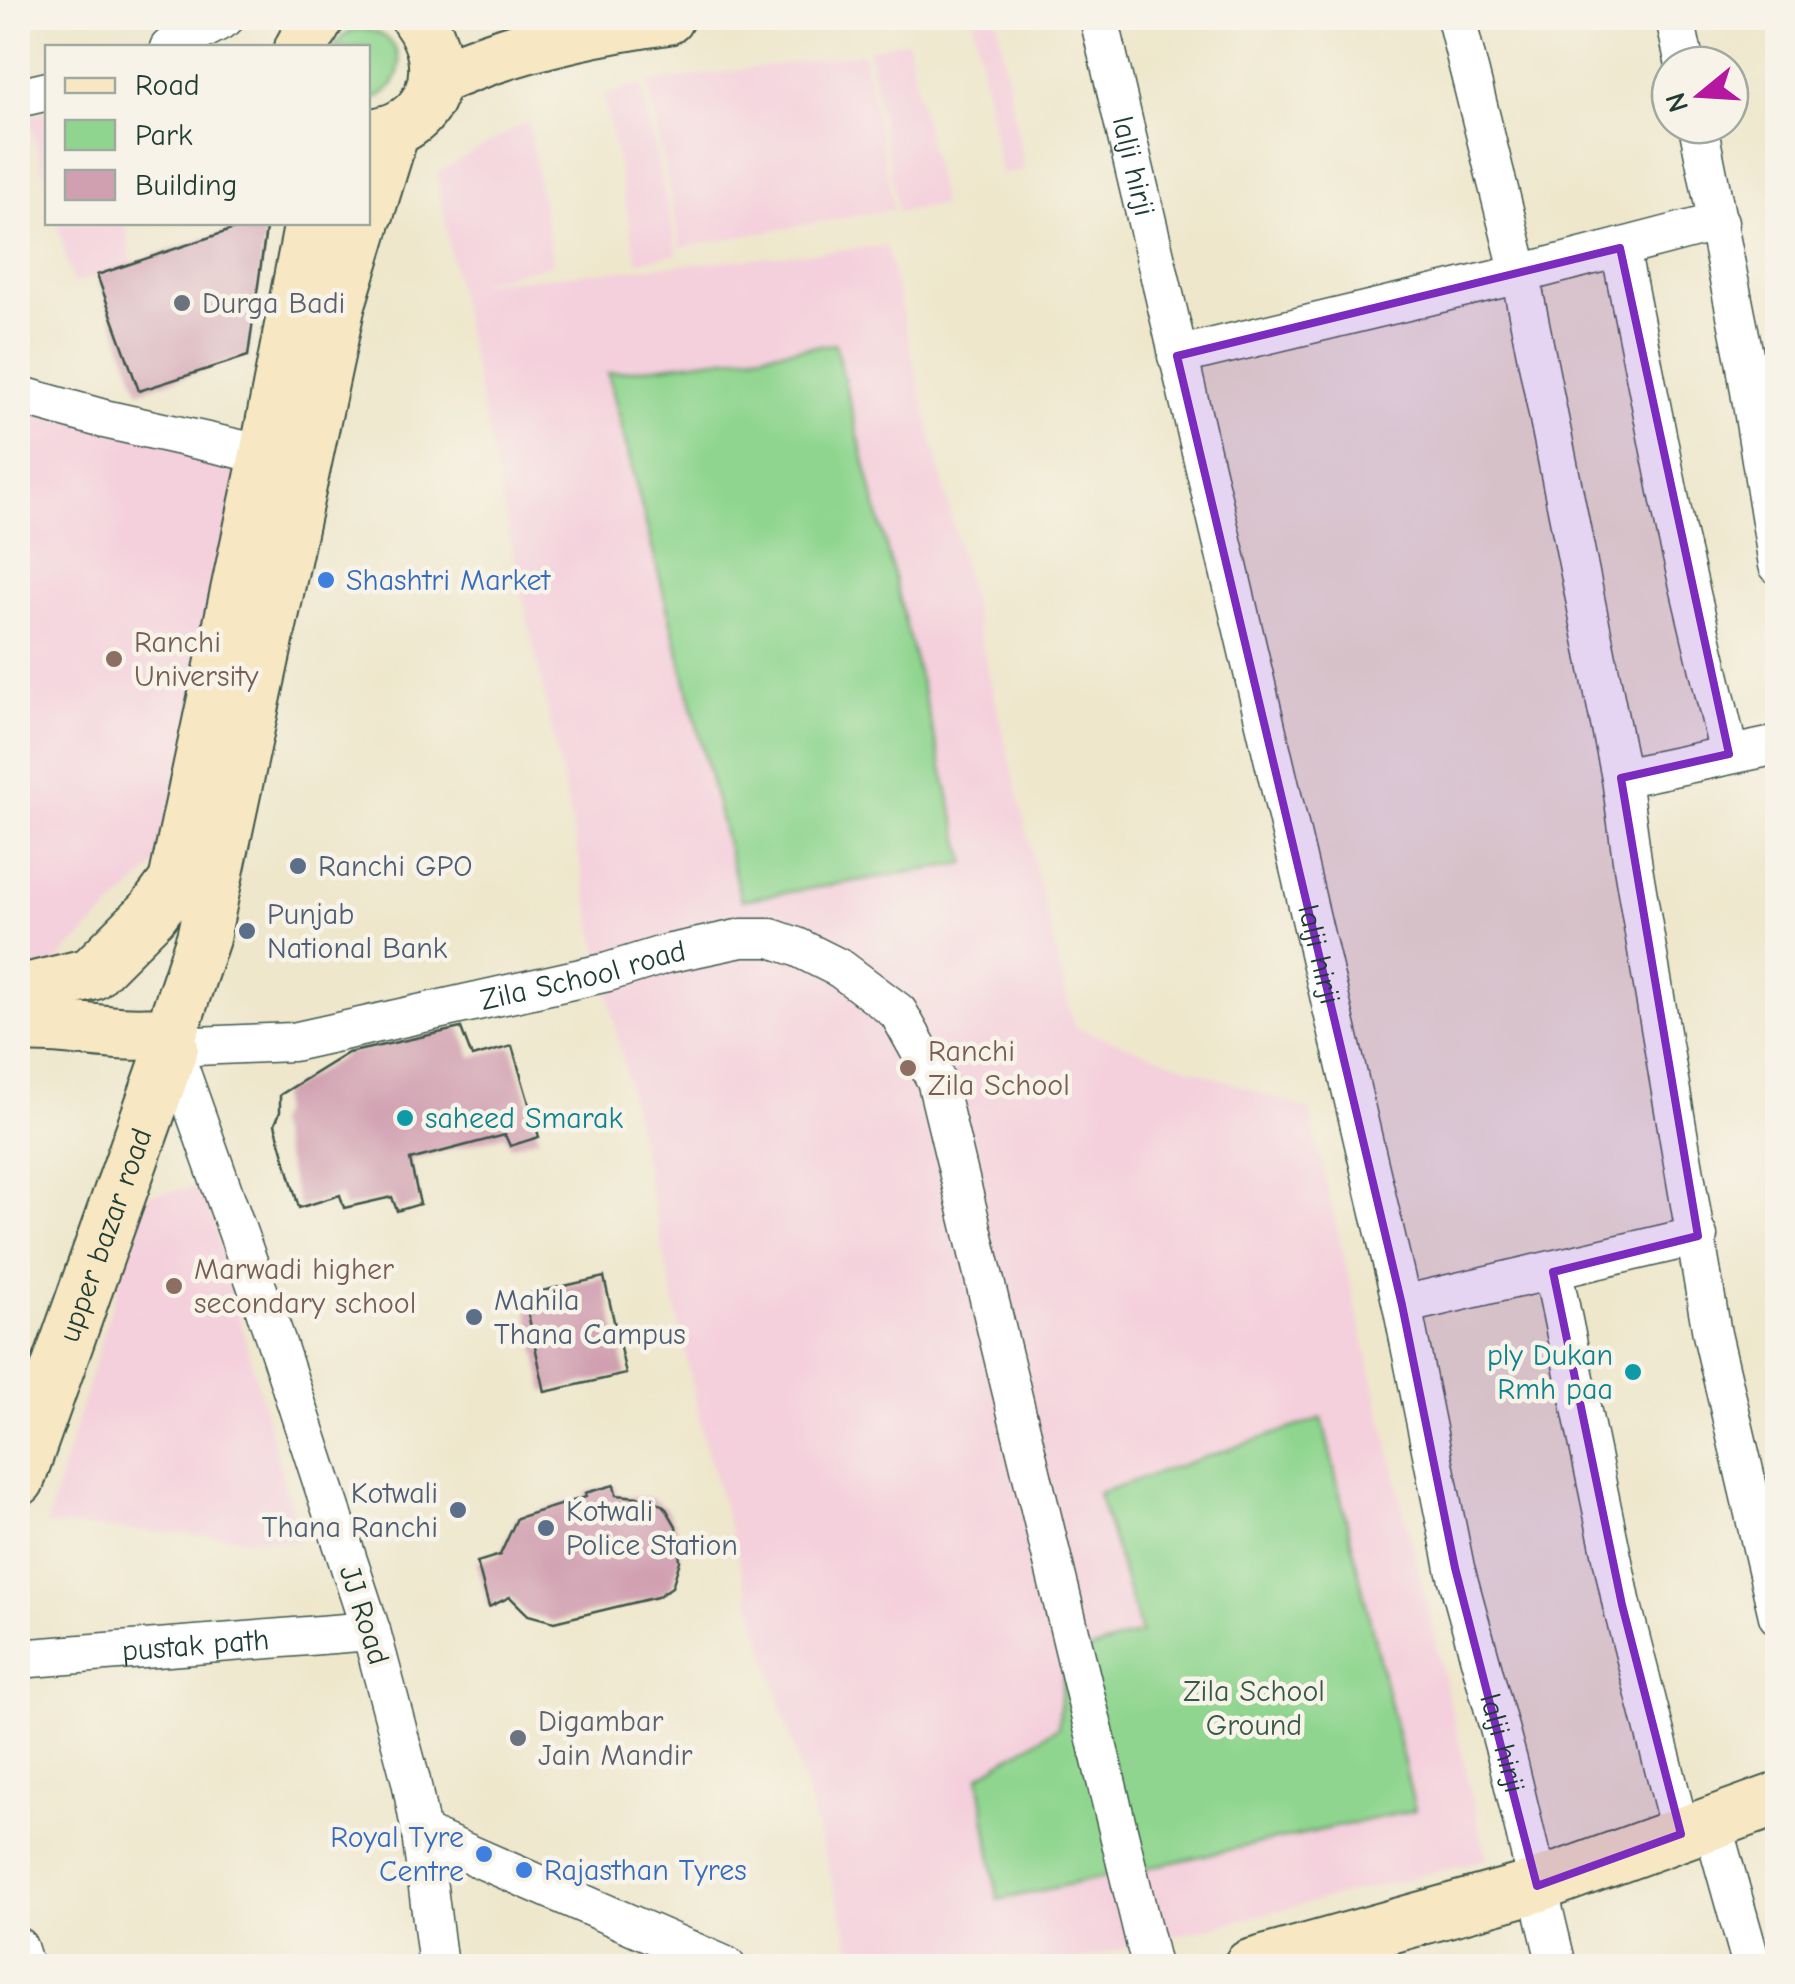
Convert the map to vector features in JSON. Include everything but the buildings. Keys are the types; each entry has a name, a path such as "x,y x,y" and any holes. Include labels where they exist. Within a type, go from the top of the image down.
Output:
{"main road":[{"path":"370,199 380,133 420,110 436,79 436,55 429,34 417,18"},
{"path":"436,79 485,57 667,18"},
{"path":"18,992 91,974 152,913 174,882 266,454 310,225"},
{"name":"upper bazar road","path":"18,1480 188,986 222,857 339,304 363,225"},
{"path":"18,1027 168,1040"},
{"path":"1250,1966 1538,1886 1778,1800"}],"street":[{"path":"175,45 225,18"},
{"path":"1456,18 1520,274 1621,778 1712,1334 1778,1616"},
{"path":"1675,18 1681,45"},
{"name":"lalji hirji","path":"1102,19 1177,356 1402,1305 1455,1568 1557,1966"},
{"path":"18,98 45,92"},
{"path":"1702,145 1745,360 1778,565"},
{"path":"1177,356 1719,222"},
{"path":"1620,248 1676,531 1729,754"},
{"path":"18,395 104,419 266,454"},
{"path":"1621,778 1778,745"},
{"name":"Zila School road","path":"168,1040 293,1042 742,938 772,938 798,947 841,969 898,1012 936,1080 1151,1966"},
{"name":"JJ Road","path":"168,1040 275,1338 371,1632 421,1833 438,1966"},
{"path":"1402,1305 1698,1236"},
{"path":"1553,1272 1622,1604 1697,1829 1752,1966"},
{"name":"pustak path","path":"18,1659 371,1632"},
{"path":"421,1833 726,1966"},
{"path":"18,1947 24,1966"}],"highlighted area":[{"path":"1620,248 1729,754 1621,778 1698,1236 1553,1272 1622,1605 1681,1834 1537,1886 1455,1568 1402,1305 1177,356"}],"shaded area":[{"path":"973,18 997,18 1024,170 1001,174"},
{"path":"907,40 942,205 898,212 868,50"},
{"path":"863,53 894,209 681,247 647,83"},
{"path":"641,84 678,254 637,261 604,96"},
{"path":"45,112 45,179 29,117"},
{"name":"Ranchi Zila School","path":"528,121 553,264 468,284 886,246 1074,1027 1309,1110 1487,1859 1054,1966 857,1966 704,1440 456,285 437,173"},
{"path":"58,225 125,225 132,263 73,284"},
{"name":"Ranchi University","path":"18,399 249,469 172,849 38,979 18,981"},
{"name":"Marwadi higher secondary school","path":"204,1187 300,1541 46,1525 145,1195"}],"green space":[{"path":"356,29 373,31 386,37 395,48 400,63 397,77 381,95 370,99 370,45 335,45"},
{"path":"835,344 966,863 741,900 608,373"},
{"name":"Zila School Ground","path":"1322,1418 1415,1810 998,1900 979,1776 1058,1727 1065,1658 1141,1633 1098,1493"}],"place":[{"name":"Durga Badi","path":"182,303"},
{"name":"Shashtri Market","path":"326,580"},
{"name":"Ranchi University","path":"114,659"},
{"name":"Ranchi GPO","path":"298,866"},
{"name":"Punjab National Bank","path":"247,931"},
{"name":"Ranchi Zila School","path":"908,1068"},
{"name":"saheed Smarak","path":"405,1118"},
{"name":"Marwadi higher secondary school","path":"174,1286"},
{"name":"Mahila Thana Campus","path":"474,1317"},
{"name":"ply Dukan Rmh paa","path":"1633,1372"},
{"name":"Kotwali Thana Ranchi","path":"458,1510"},
{"name":"Kotwali Police Station","path":"546,1528"},
{"name":"Digambar Jain Mandir","path":"518,1738"},
{"name":"Royal Tyre Centre","path":"484,1854"},
{"name":"Rajasthan Tyres","path":"524,1870"}]}
